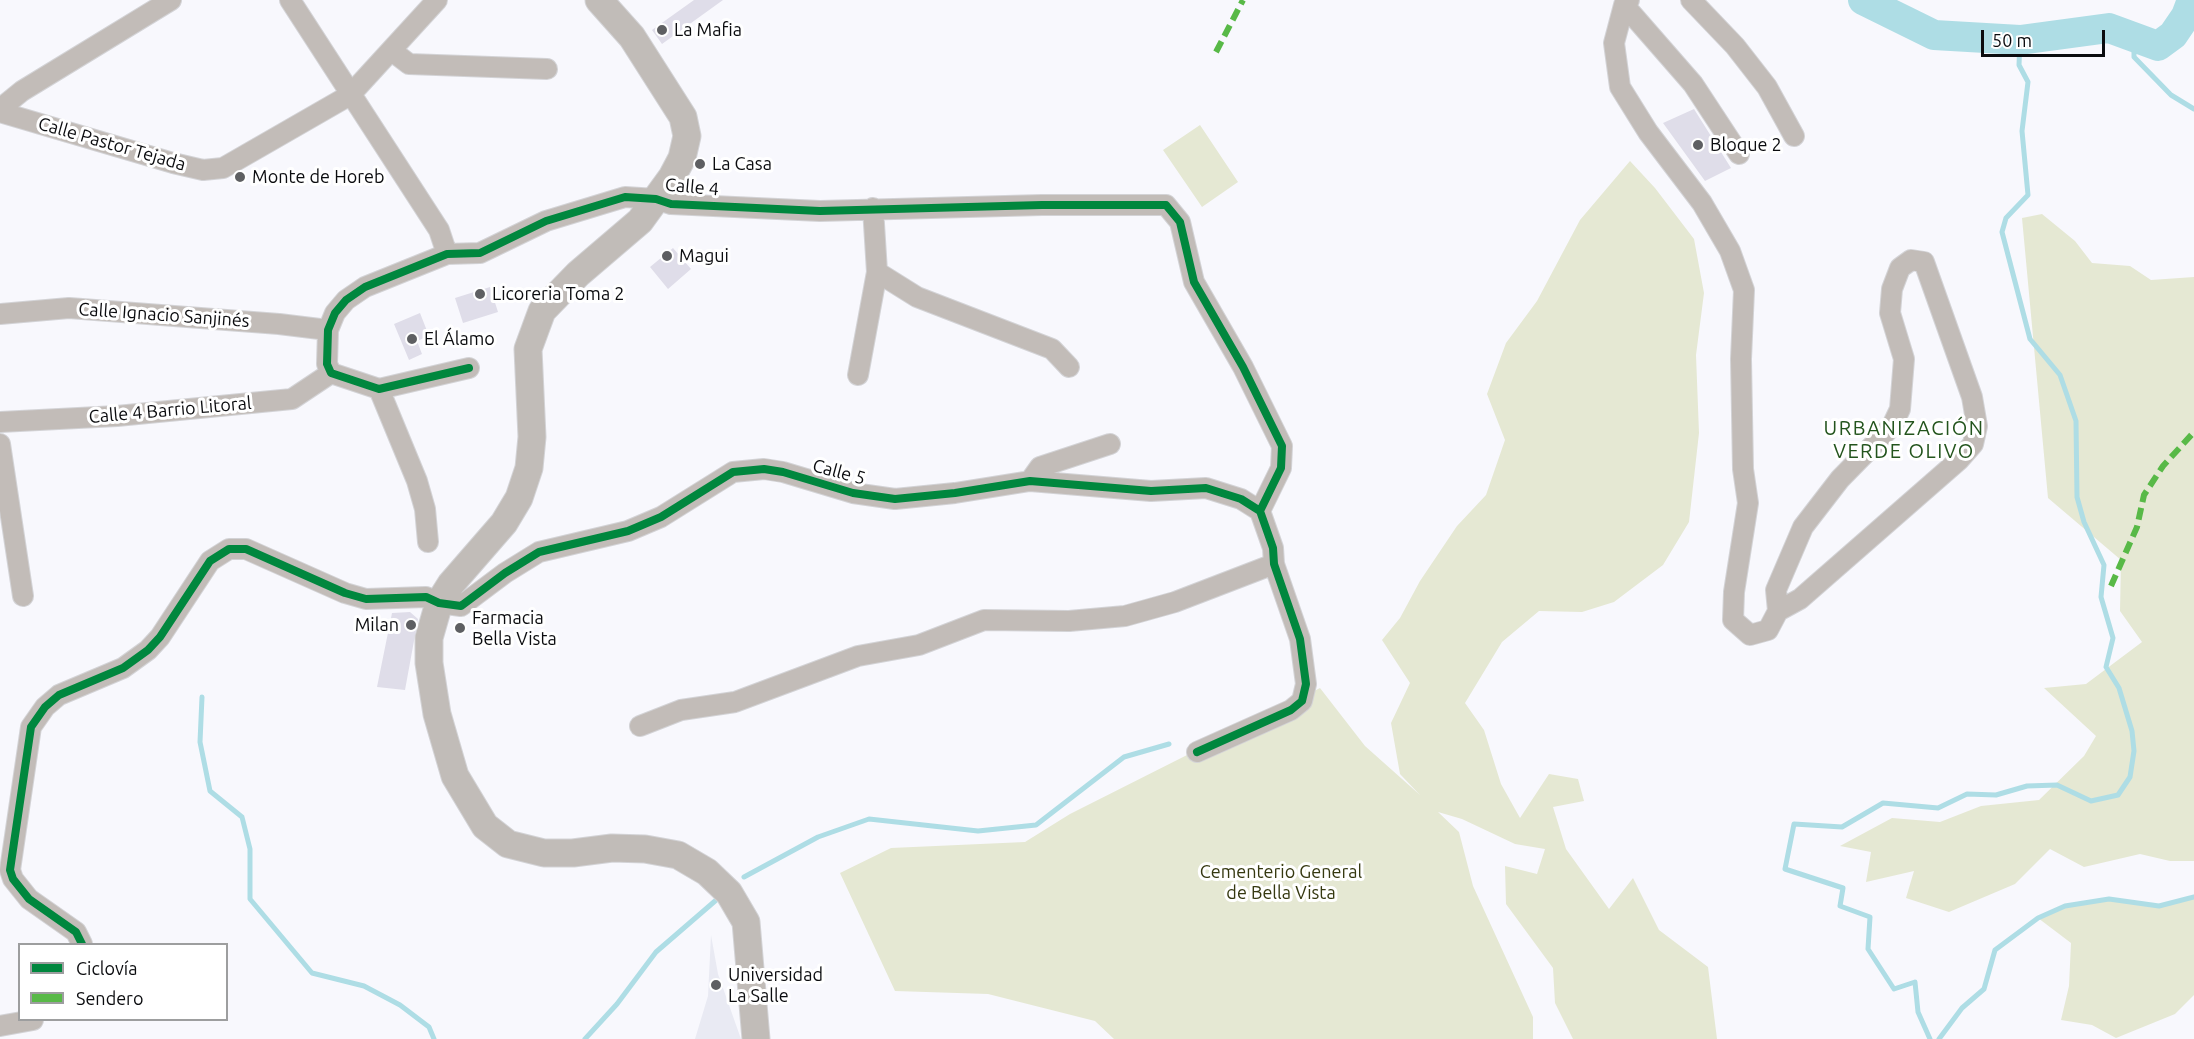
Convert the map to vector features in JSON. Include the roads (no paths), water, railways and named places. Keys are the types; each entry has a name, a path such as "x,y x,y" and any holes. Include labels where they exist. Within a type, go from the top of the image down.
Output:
{"main road":[{"path":"598,0 632,37 683,117 687,136 682,158 640,221 578,274 542,311 528,349 532,437 530,468 519,498 504,523 452,584 439,603 429,638 429,663 437,714 455,776 484,826 508,844 529,852 556,854 612,848 645,849 678,855 707,872 736,902 746,922 756,1039"}],"street":[{"path":"0,110 21,91 171,0"},
{"path":"290,0 439,230 447,254"},
{"name":"Calle Pastor Tejada","path":"0,110 173,164 203,170 223,168 350,95 437,0"},
{"path":"1691,0 1735,46 1767,87 1794,136"},
{"path":"1627,3 1693,84 1739,154"},
{"path":"1627,3 1614,43 1620,87 1648,132 1702,203 1730,250 1744,290 1741,358 1743,469 1748,503 1734,592 1733,620 1750,635 1768,630 1778,611 1776,590 1803,527 1840,479 1892,426 1899,408 1904,359 1890,313 1892,289 1900,268 1911,260 1924,262 1972,397 1977,426 1973,444 1959,460 1800,599 1778,611"},
{"path":"392,51 409,64 547,69"},
{"name":"Calle 4","path":"331,373 327,364 328,330 335,313 346,300 365,286 447,254 480,252 546,221 625,197 656,199 671,204 820,211 873,208 1166,205 1180,222 1194,282 1243,367 1282,446 1281,468 1260,511"},
{"path":"858,375 877,272 873,208"},
{"path":"877,272 917,297 1052,350 1069,367"},
{"name":"Calle Ignacio Sanjinés","path":"0,314 69,308 328,330"},
{"path":"331,373 379,389 469,368"},
{"name":"Calle 4 Barrio Litoral","path":"0,422 151,413 292,399 331,373"},
{"path":"379,389 417,481 425,509 428,542"},
{"path":"1030,481 1040,467 1110,444"},
{"path":"0,446 23,596"},
{"name":"Calle 5","path":"81,943 76,932 29,899 13,879 10,870 31,727 52,700 123,668 143,654 160,637 210,561 229,549 246,549 345,593 366,599 426,597 439,603 461,606 505,573 539,552 628,531 661,518 733,472 764,469 783,472 853,494 895,499 955,494 1030,481 1151,491 1206,489 1241,499 1260,511"},
{"path":"1197,752 1291,710 1302,701 1306,684 1300,639 1274,564 1273,548 1260,511"},
{"path":"640,726 681,710 735,702 858,656 919,645 984,620 1069,621 1125,616 1175,602 1274,564"},
{"path":"0,1026 28,1021"}],"waterway":[{"path":"1863,0 1934,35 2020,40 2109,28 2158,46 2173,35 2186,16 2192,0"},
{"path":"1930,1039 1918,1012 1915,982 1894,989 1868,949 1870,917 1840,906 1843,888 1785,869 1794,824 1842,827 1883,803 1938,808 1967,794 1996,795 2027,786 2057,785 2091,801 2118,795 2130,777 2134,751 2132,731 2119,688 2106,667 2113,638 2101,597 2104,565 2084,522 2077,497 2076,421 2060,375 2030,339 2002,232 2006,218 2028,195 2022,131 2028,82 2019,65 2020,40"},
{"path":"2134,40 2134,57 2171,95 2194,109"},
{"path":"202,697 200,742 210,791 242,817 250,849 250,899 312,973 364,986 400,1005 429,1027 434,1039"},
{"path":"744,877 818,837 869,819 978,831 1036,825 1124,757 1169,744"},
{"path":"585,1039 617,1004 656,952 722,895"},
{"path":"1939,1039 1962,1008 1984,989 1995,950 2038,918 2065,906 2109,899 2159,906 2194,897"}],"place":[{"name":"La Mafia","path":"662,30"},
{"name":"Bloque 2","path":"1698,145"},
{"name":"La Casa","path":"700,164"},
{"name":"Monte de Horeb","path":"240,177"},
{"name":"Magui","path":"667,256"},
{"name":"Licoreria Toma 2","path":"480,294"},
{"name":"El Álamo","path":"412,339"},
{"name":"Milan","path":"411,625"},
{"name":"Farmacia Bella Vista","path":"460,628"},
{"name":"Universidad La Salle","path":"716,985"}],"district":[{"name":"URBANIZACIÓN VERDE OLIVO","path":"1904,440"}],"park label":[{"name":"Cementerio General de Bella Vista","path":"1281,882"}]}
